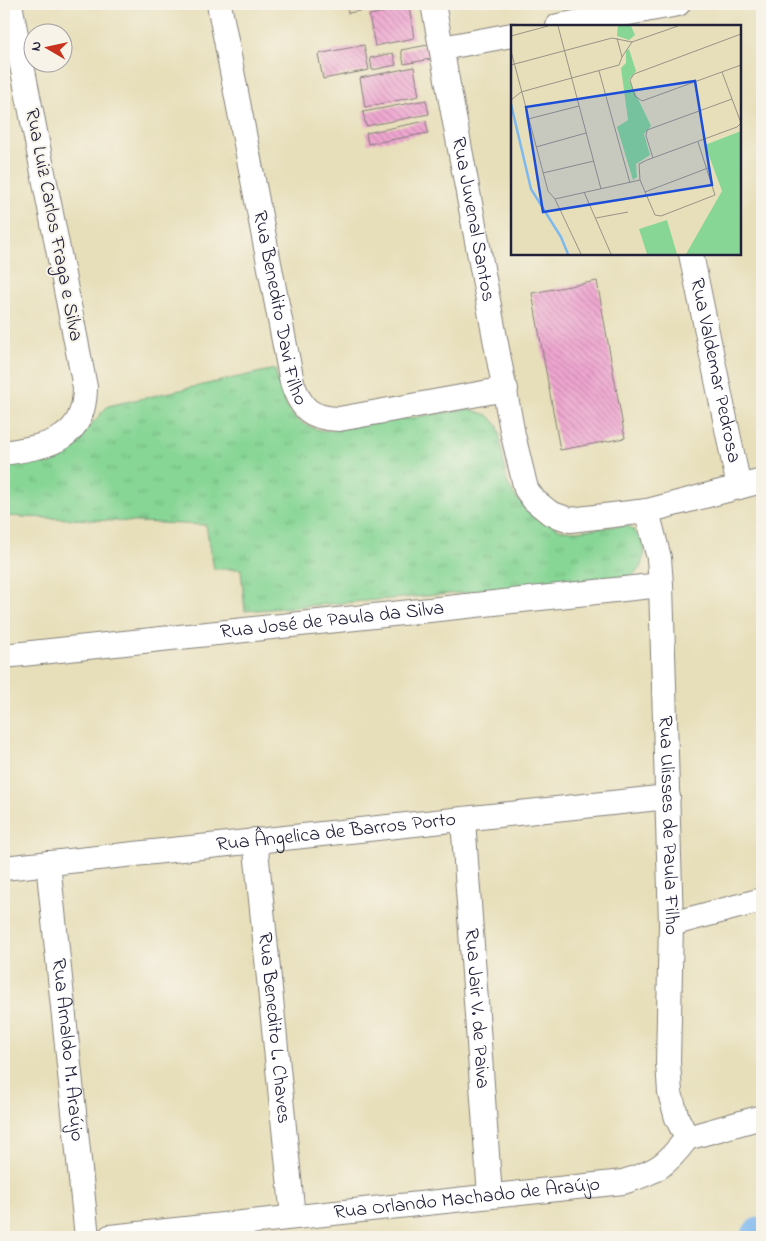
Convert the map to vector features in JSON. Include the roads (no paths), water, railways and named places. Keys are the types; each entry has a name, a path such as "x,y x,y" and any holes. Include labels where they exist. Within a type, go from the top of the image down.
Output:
{"street":[{"name":"Rua Luiz Carlos Fraga e Silva","path":"4,454 44,447 70,432 81,416 85,404 85,387 10,4"},
{"name":"Rua Benedito Davi Filho","path":"219,4 292,382 298,399 310,413 321,418 339,419 506,389"},
{"name":"Rua Juvenal Santos","path":"433,4 506,389 513,435 526,489 534,500 550,513 570,520 647,511 762,481"},
{"path":"569,25 644,18 678,4"},
{"path":"442,48 511,35"},
{"name":"Rua Valdemar Pedrosa","path":"691,255 738,487"},
{"name":"Rua Ulisses de Paula Filho","path":"647,511 659,558 661,585 671,924 668,1062 670,1093 677,1118 688,1138"},
{"name":"Rua José de Paula da Silva","path":"4,656 661,585"},
{"name":"Rua Ângelica de Barros Porto","path":"4,868 668,797"},
{"name":"Rua Jair V. de Paiva","path":"463,820 490,1196"},
{"name":"Rua Benedito L. Chaves","path":"254,840 293,1217"},
{"name":"Rua Arnaldo M. Araújo","path":"48,863 87,1237"},
{"path":"671,924 762,900"},
{"path":"688,1138 762,1117"},
{"name":"Rua Orlando Machado de Araújo","path":"110,1237 623,1182 650,1174 671,1160 688,1138"}]}
